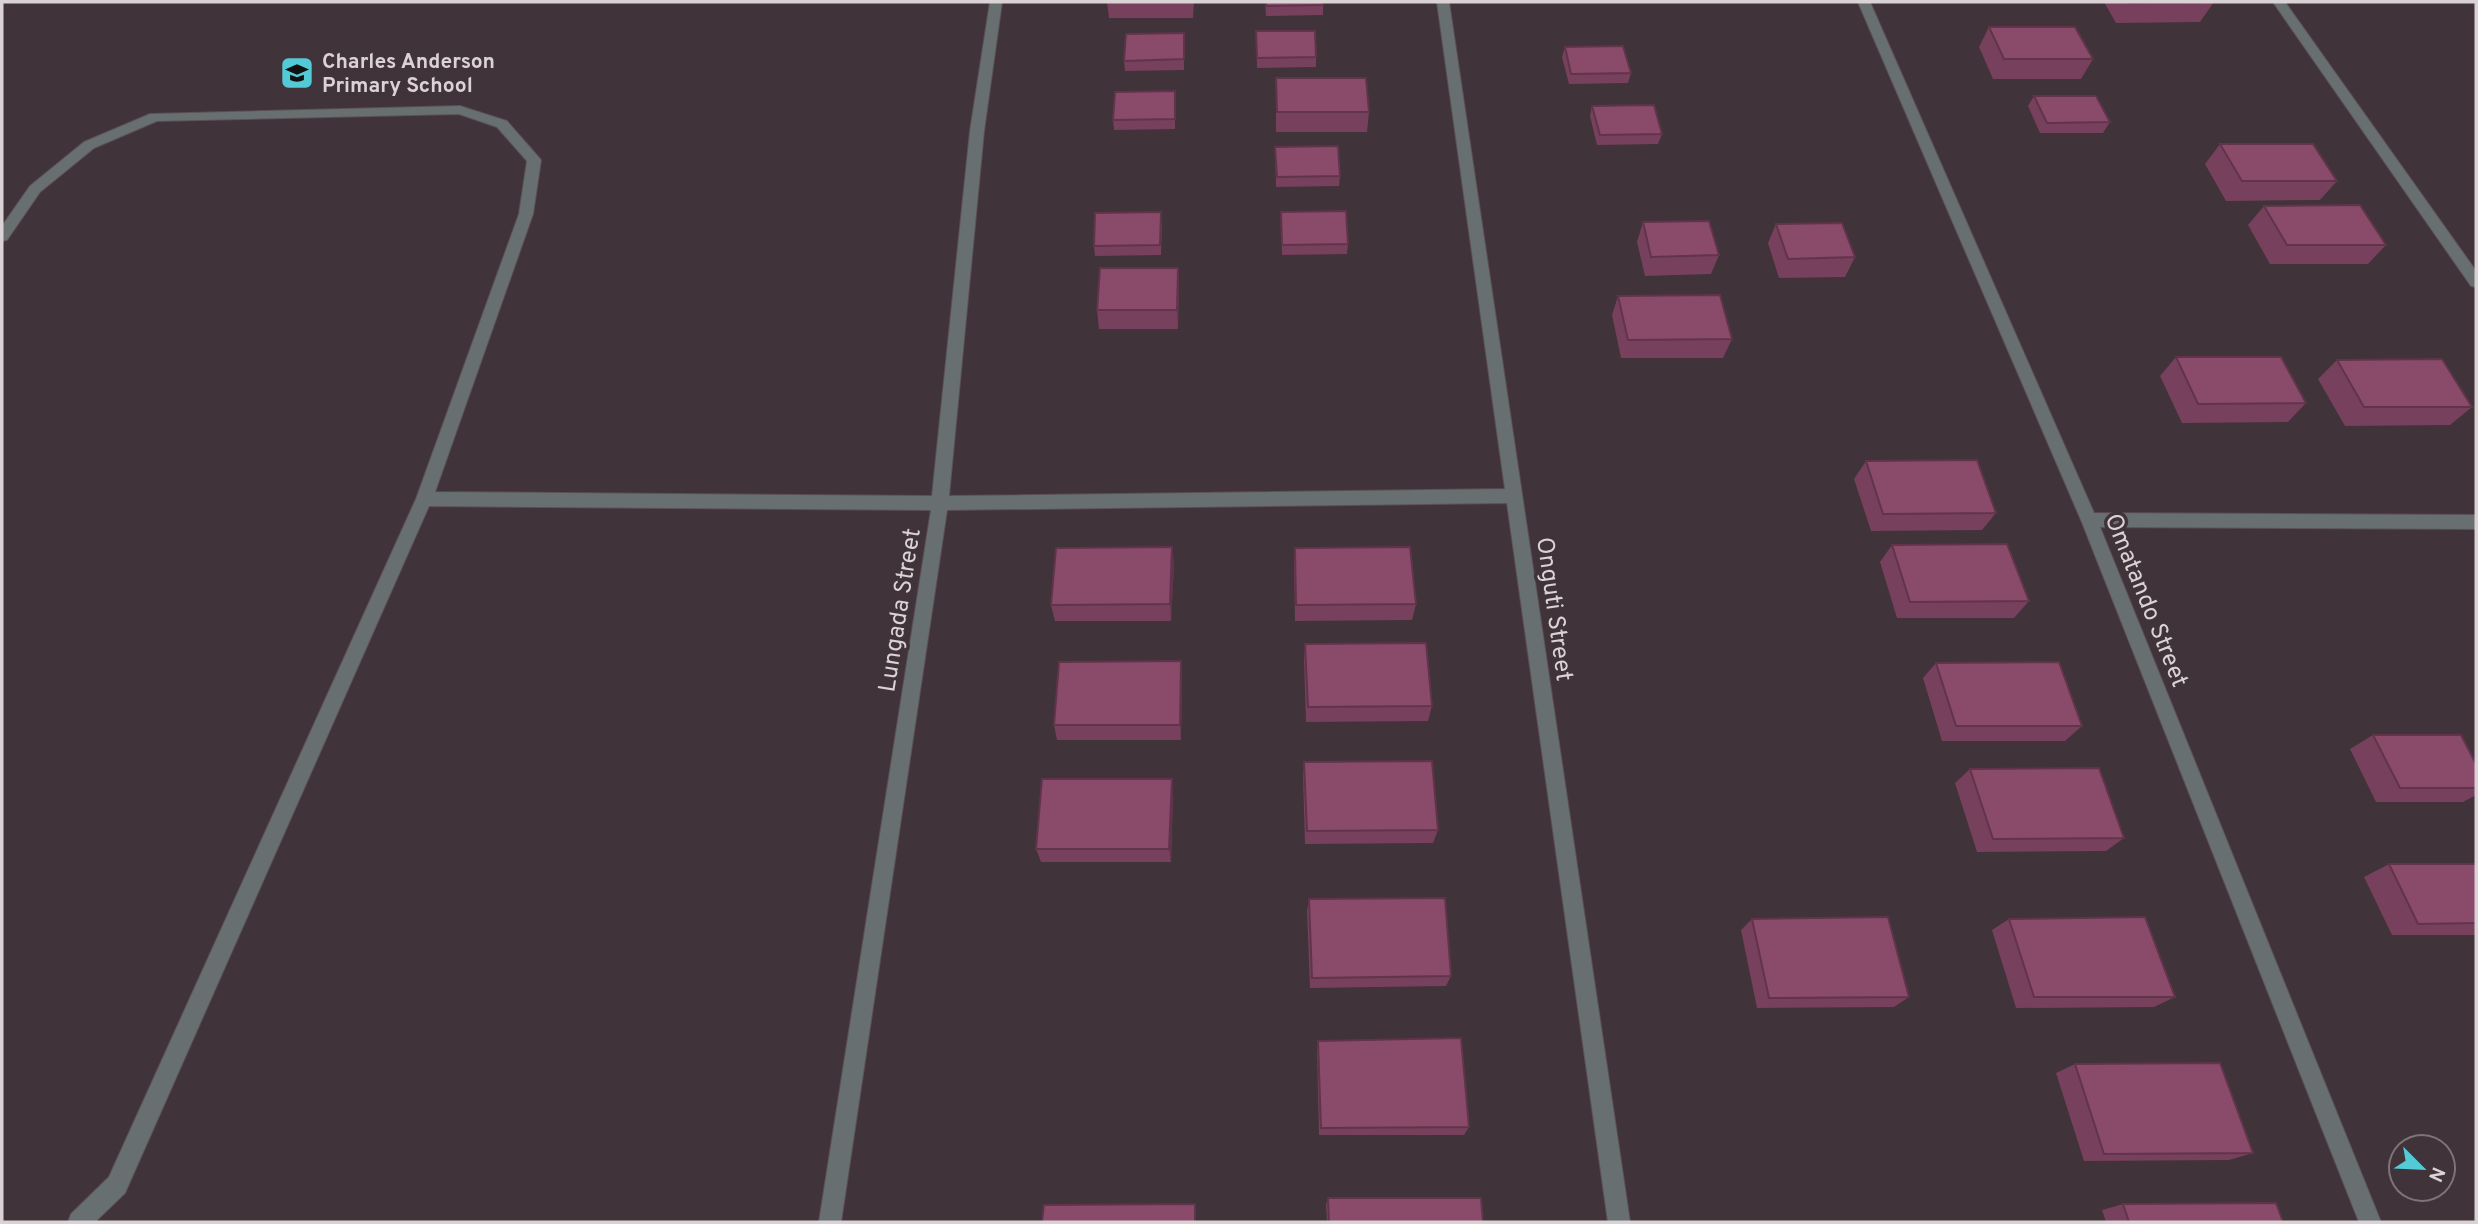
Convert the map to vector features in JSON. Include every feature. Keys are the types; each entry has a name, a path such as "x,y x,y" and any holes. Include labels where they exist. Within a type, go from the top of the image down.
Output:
{"street":[{"name":"Lungada Street","path":"830,1222 940,503 977,131 996,2"},
{"name":"Onguti Street","path":"1443,2 1619,1222"},
{"name":"Omatando Street","path":"1864,2 2089,520 2370,1222"},
{"path":"2278,2 2476,282"},
{"path":"2,236 34,189 89,145 155,117 460,110 502,124 534,160 526,214 424,499 117,1185 79,1222"},
{"path":"424,499 940,503 1513,496"},
{"path":"2089,520 2476,522"}],"building":[{"path":"1266,2 1323,2 1323,5 1266,6"},
{"path":"2128,2 2214,2 2128,3"},
{"path":"1989,27 2075,27 2093,59 2004,59"},
{"path":"1256,31 1315,31 1316,57 1257,58"},
{"path":"1184,33 1184,59 1124,61 1126,34"},
{"path":"1623,46 1631,73 1571,74 1565,47"},
{"path":"1276,78 1366,78 1369,112 1277,112"},
{"path":"1175,91 1175,119 1113,120 1115,92"},
{"path":"2034,96 2096,96 2110,122 2047,123"},
{"path":"1654,105 1662,134 1600,135 1592,106"},
{"path":"2220,144 2313,144 2337,181 2242,181"},
{"path":"1338,146 1340,176 1277,177 1275,147"},
{"path":"2360,205 2386,245 2287,245 2264,206"},
{"path":"1346,211 1348,244 1282,245 1281,212"},
{"path":"1161,212 1160,245 1094,246 1095,213"},
{"path":"1709,221 1719,255 1651,257 1643,222"},
{"path":"1842,223 1855,257 1788,259 1776,224"},
{"path":"1100,268 1178,268 1177,310 1097,310"},
{"path":"1720,295 1732,339 1628,340 1618,296"},
{"path":"2176,357 2281,357 2306,403 2198,404"},
{"path":"2442,359 2472,407 2364,407 2337,360"},
{"path":"1977,460 1996,513 1883,514 1866,461"},
{"path":"2007,544 2029,601 1910,602 1892,545"},
{"path":"1172,547 1170,604 1051,605 1056,548"},
{"path":"1410,547 1416,604 1296,605 1295,548"},
{"path":"1426,643 1432,706 1308,707 1305,644"},
{"path":"1181,661 1180,725 1054,725 1059,662"},
{"path":"2059,662 2082,726 1956,726 1936,663"},
{"path":"2373,735 2461,735 2476,764 2476,788 2400,788"},
{"path":"1432,761 1438,830 1307,831 1304,762"},
{"path":"2099,768 2124,838 1993,839 1970,769"},
{"path":"1042,779 1172,779 1169,849 1036,849"},
{"path":"2389,864 2476,864 2476,923 2418,924"},
{"path":"1445,898 1451,976 1312,978 1309,899"},
{"path":"1888,917 1909,997 1769,998 1752,919"},
{"path":"2145,917 2175,997 2034,997 2009,919"},
{"path":"1461,1038 1469,1127 1321,1128 1318,1041"},
{"path":"2220,1063 2253,1153 2104,1154 2075,1064"},
{"path":"1328,1198 1481,1198 1483,1222 1329,1222"},
{"path":"2276,1203 2283,1222 2129,1222 2123,1204"},
{"path":"1195,1204 1195,1222 1042,1222 1044,1205"}],"place":[{"name":"Charles Anderson Primary School","path":"297,73"}]}
